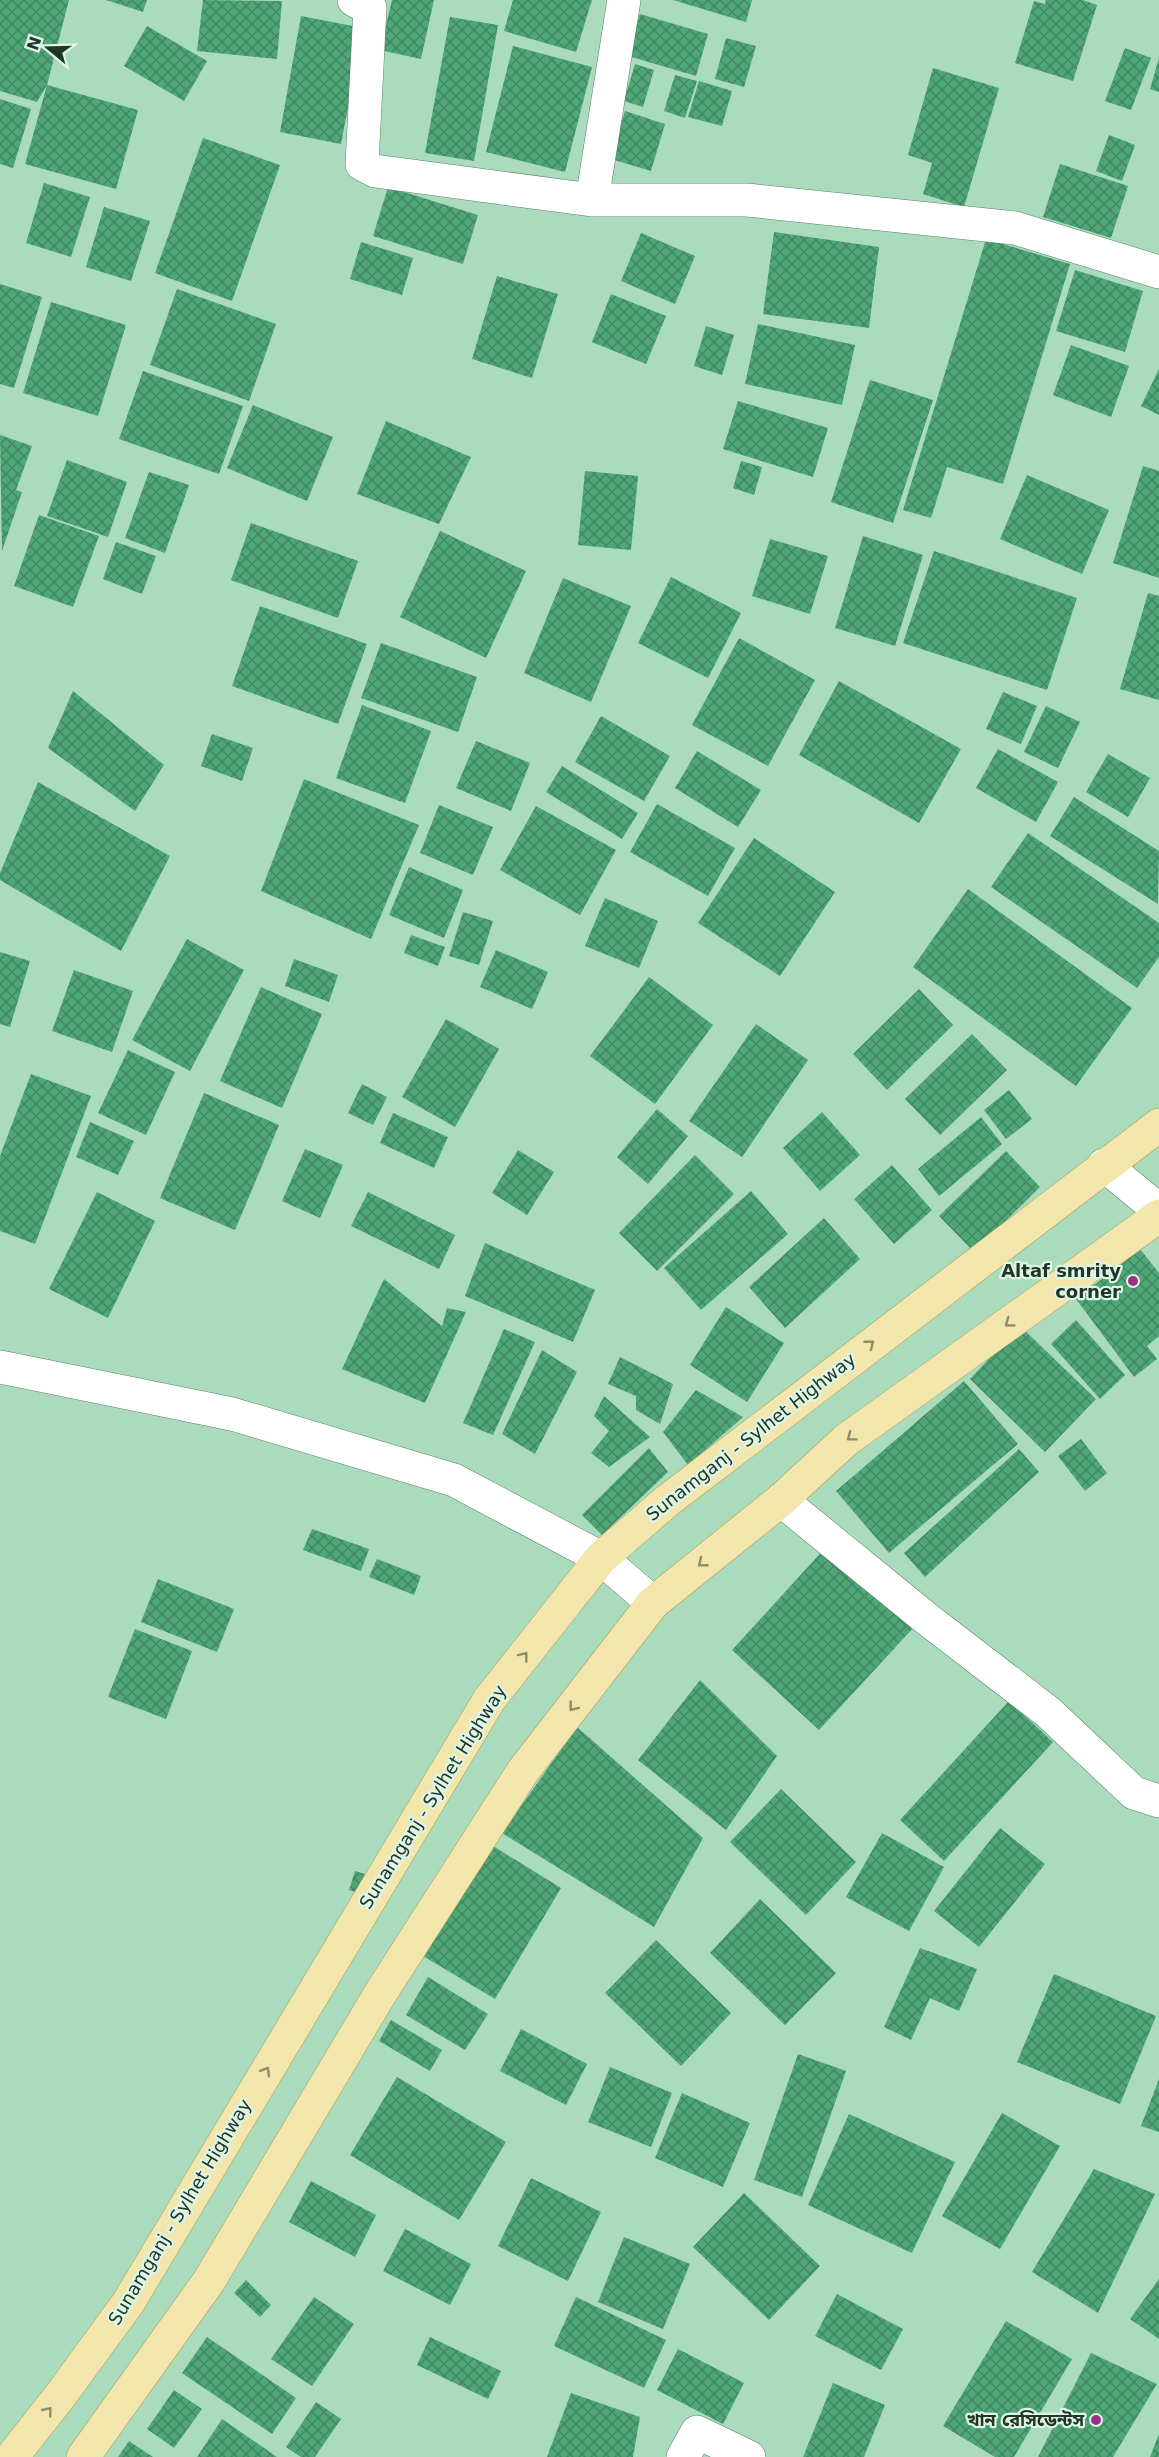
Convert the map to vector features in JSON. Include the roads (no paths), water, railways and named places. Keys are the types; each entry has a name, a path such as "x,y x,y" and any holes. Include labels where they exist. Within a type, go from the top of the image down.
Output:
{"main road":[{"name":"Sunamganj - Sylhet Highway","path":"12,2457 128,2303 489,1700 601,1558 667,1501 1159,1125"},
{"path":"83,2457 209,2281 380,1994 523,1771 653,1603 781,1500 846,1440 1159,1216"}],"street":[{"path":"354,0 370,8 362,164 375,171 592,200 747,200 1015,228 1159,272"},
{"path":"592,200 624,0"},
{"path":"1104,1165 1159,1210"},
{"path":"0,1367 232,1414 454,1480 601,1558 653,1603"},
{"path":"781,1500 927,1619 1048,1712 1134,1792 1159,1801"},
{"path":"690,2445 749,2457"}],"place":[{"name":"Altaf smrity corner","path":"1133,1281"},
{"name":"খান রেসিডেন্টস","path":"1096,2420"}]}
